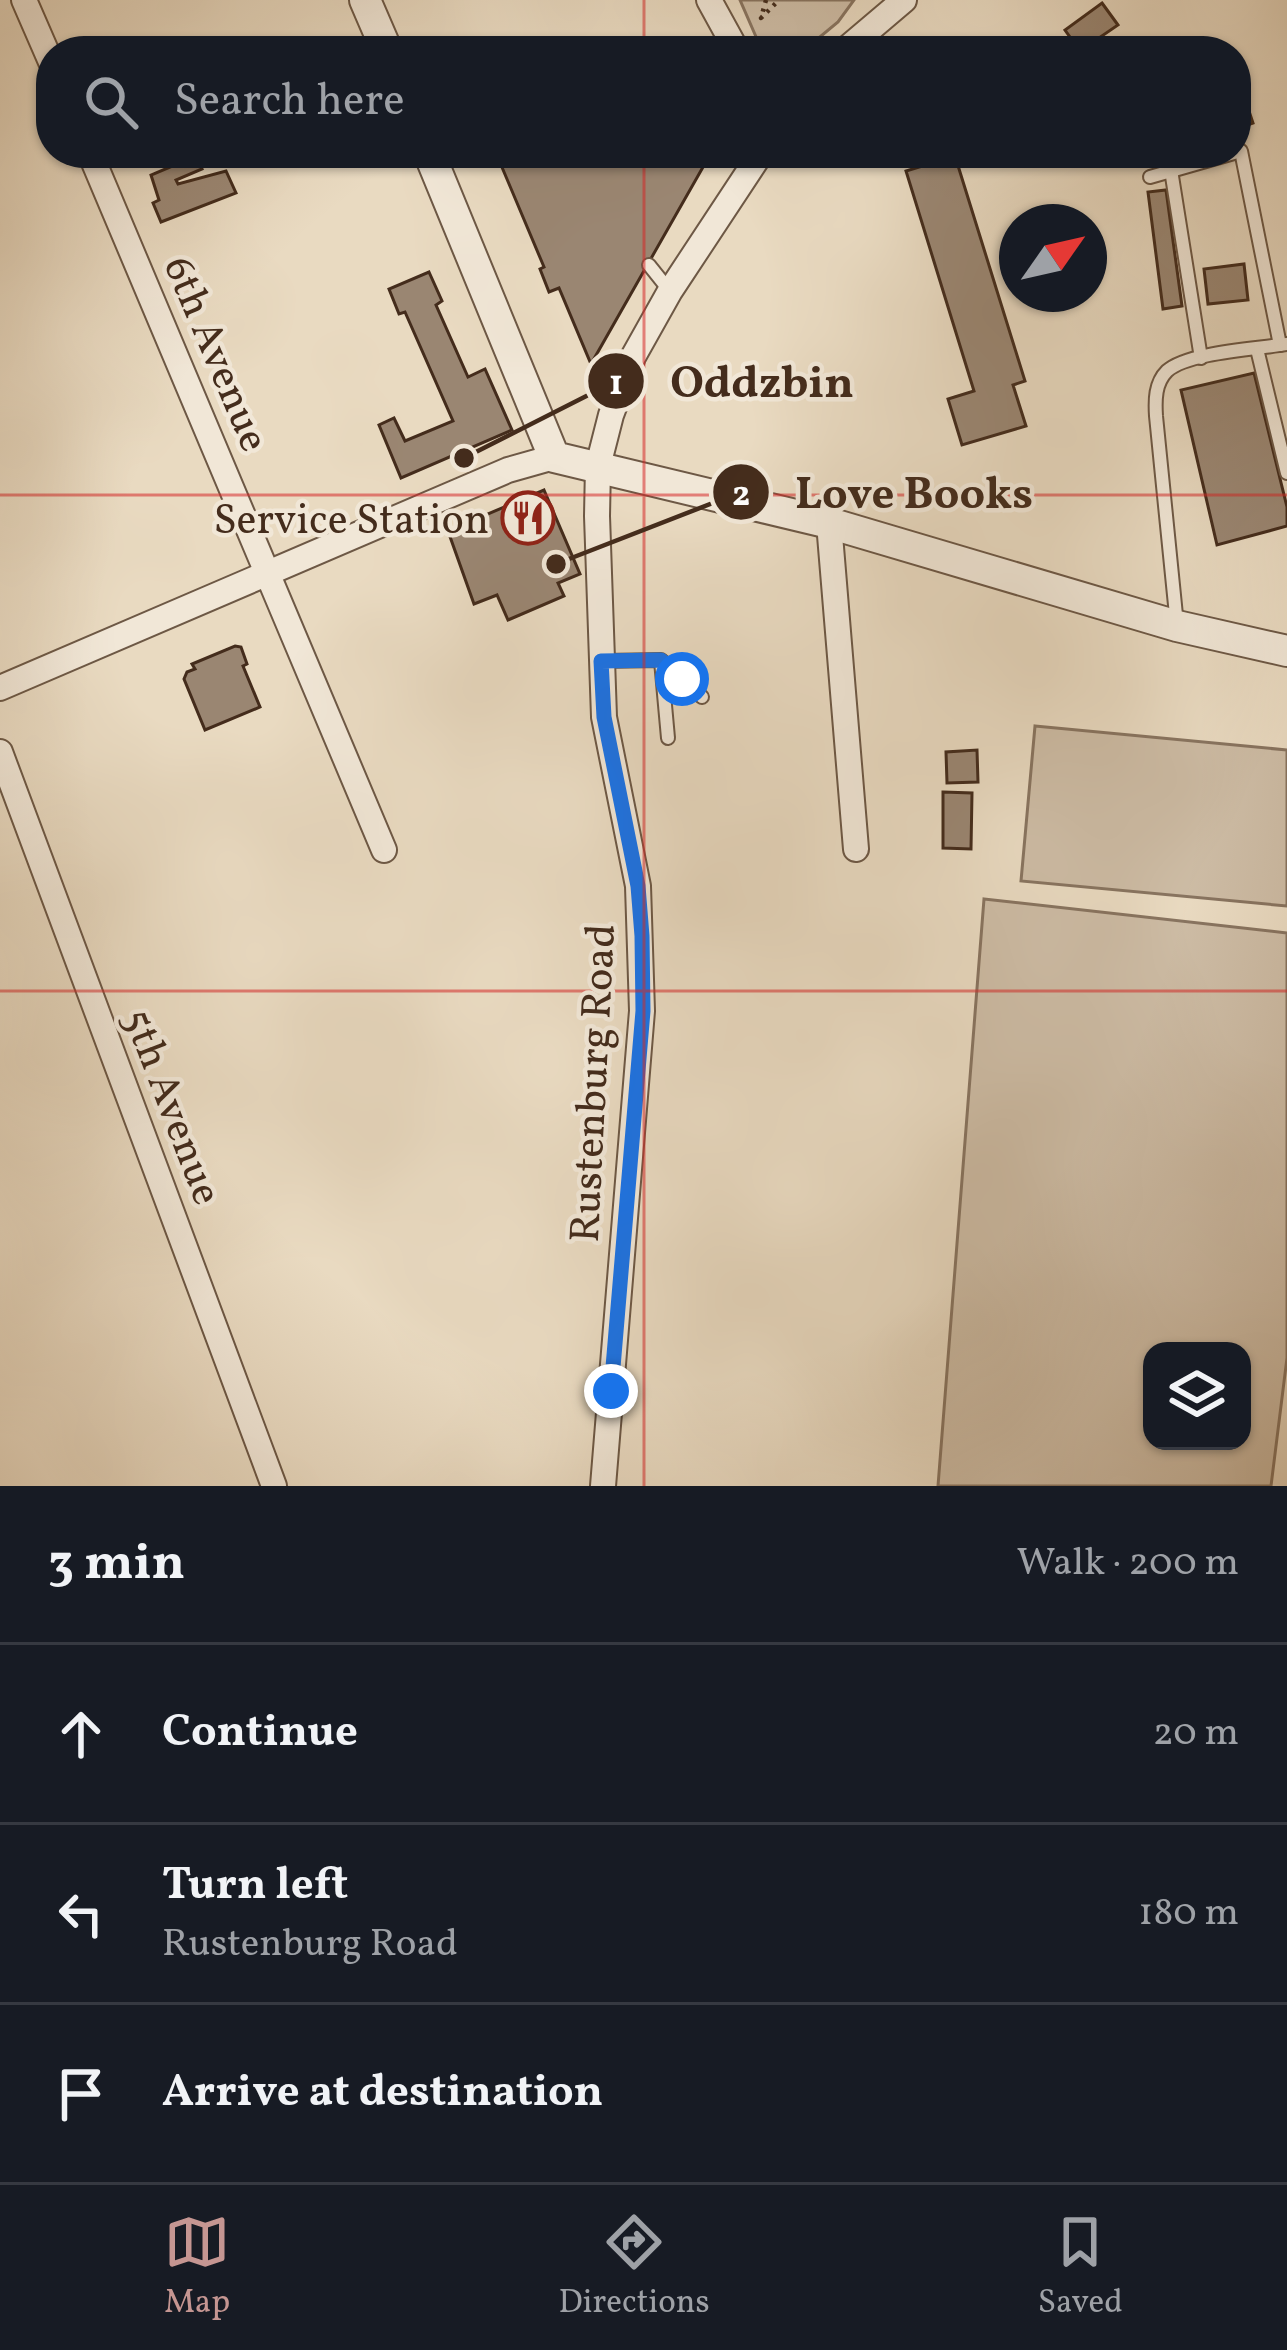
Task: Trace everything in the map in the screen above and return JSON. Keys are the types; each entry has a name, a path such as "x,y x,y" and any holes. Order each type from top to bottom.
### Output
{"street":[{"path":"25,0 40,36"},
{"path":"365,0 381,36"},
{"path":"862,36 904,0"},
{"path":"711,2 729,36"},
{"name":"6th Avenue","path":"96,168 384,850"},
{"path":"435,168 554,458"},
{"name":"Rustenburg Road","path":"603,1486 643,1011 638,886 604,717 598,466 633,357 750,168"},
{"path":"0,688 508,470 554,458 829,523 1177,626 1287,651"},
{"path":"829,523 856,849"},
{"name":"5th Avenue","path":"0,752 274,1486"}],"lane":[{"path":"1251,148 1258,146"},
{"path":"1150,177 1179,168"},
{"path":"1177,626 1155,400 1159,382 1169,369 1201,358 1283,345 1241,168"},
{"path":"1172,170 1201,358"},
{"path":"649,265 670,291"},
{"path":"1257,349 1287,473"},
{"path":"601,661 661,660 702,697"},
{"path":"661,660 668,738"}],"path":[{"path":"766,0 761,18 779,0"}],"shaded area":[{"path":"740,0 854,0 821,36 756,36"},
{"path":"1035,726 1287,750 1287,906 1021,881"},
{"path":"984,899 1287,933 1287,1358 1271,1486 938,1486"}],"building":[{"path":"1102,3 1118,25 1102,36 1069,36 1065,30"},
{"path":"168,168 202,168 176,180 178,184 226,171 236,193 161,222 153,203 159,200 151,175"},
{"path":"502,168 702,168 591,364 559,288 549,292 540,269 544,267"},
{"path":"916,168 959,168 999,297 999,312 1004,312 1025,381 1013,385 1026,426 962,445 948,399 974,391 906,171"},
{"path":"1166,190 1182,306 1163,309 1148,192"},
{"path":"1244,264 1248,300 1208,304 1204,269"},
{"path":"429,272 442,301 436,305 468,377 485,369 512,430 401,478 379,425 394,418 405,441 453,421 405,312 399,314 389,289"},
{"path":"1254,373 1287,507 1287,526 1217,545 1181,390"},
{"path":"544,490 580,574 558,583 564,596 508,620 497,595 474,604 448,531"},
{"path":"241,647 247,664 243,666 260,707 205,730 184,679 195,669 192,664"},
{"path":"977,750 978,782 947,783 946,752"},
{"path":"943,792 972,793 971,849 943,848"}],"place":[{"name":"Oddzbin","path":"464,458"},
{"name":"Service Station","path":"528,518"},
{"name":"Love Books","path":"556,564"}],"route":[{"path":"611,1391 643,1011 642,936 638,886 604,717 601,661 661,660 682,679"}]}
